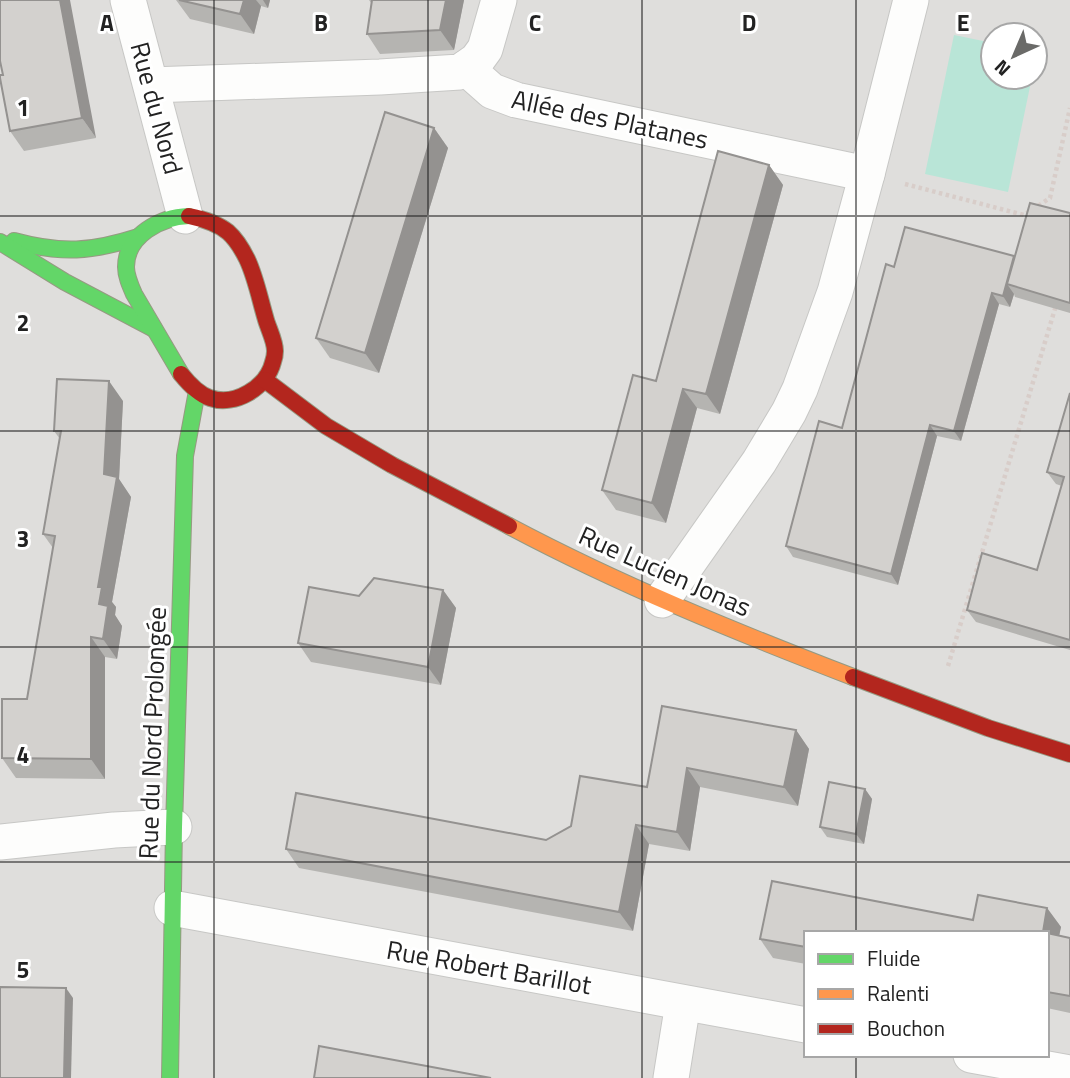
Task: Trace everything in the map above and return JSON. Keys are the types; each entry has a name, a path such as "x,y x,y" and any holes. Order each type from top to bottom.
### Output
{"street":[{"name":"Rue du Nord","path":"128,0 185,216"},
{"path":"151,85 460,72 477,60 485,49 499,0"},
{"path":"662,600 747,480 789,412 809,364 835,292 911,0"},
{"name":"Allée des Platanes","path":"467,68 492,91 516,100 867,174"},
{"path":"185,216 205,218 219,225 230,233 246,256 275,349 272,370 265,380 246,394 228,400 208,397 188,384 154,329 126,275 127,254 138,237 161,221 185,216"},
{"path":"0,237 44,250 62,251 96,249 138,237"},
{"path":"0,242 65,282 154,329"},
{"name":"Rue Lucien Jonas","path":"265,380 326,426 364,450 482,513 662,600 936,708 1070,754"},
{"name":"Rue du Nord Prolongée","path":"170,1078 185,456 197,391"},
{"path":"0,842 114,830 174,827"},
{"name":"Rue Robert Barillot","path":"172,908 804,1025"},
{"path":"671,1078 683,1003"},
{"path":"982,1057 1070,1073"}],"path":[{"path":"867,174 1024,215 1050,198 1070,108"},
{"path":"936,708 1059,292"}],"shaded area":[{"path":"0,0 1070,0 1070,1078 0,1078"}],"green space":[{"path":"954,35 979,40 979,91 1029,91 1008,192 925,174"}],"building":[{"path":"0,0 60,0 82,118 10,131 0,78 0,75 3,75 0,61"},
{"path":"179,0 244,0 240,14"},
{"path":"372,0 446,0 440,30 367,34"},
{"path":"385,112 434,128 365,353 316,338"},
{"path":"718,151 769,165 706,394 683,389 652,503 602,490 633,375 656,381"},
{"path":"1030,203 1070,213 1070,303 1007,284"},
{"path":"905,227 1014,256 1003,296 992,293 954,431 930,425 891,574 786,546 819,421 842,428 886,264 894,267"},
{"path":"57,379 109,381 104,474 117,477 98,587 102,587 99,604 108,606 103,639 91,637 91,759 2,758 2,699 27,699 55,536 43,534 61,431 54,431"},
{"path":"1070,393 1070,640 967,610 982,553 1037,570 1064,477 1047,472"},
{"path":"374,578 443,590 428,667 298,643 309,587 359,596"},
{"path":"662,706 796,730 784,787 687,768 677,832 636,825 619,912 286,849 296,793 546,840 571,826 580,776 647,787"},
{"path":"829,782 865,789 856,834 820,827"},
{"path":"772,881 973,920 978,895 1047,908 1043,931 804,931 804,947 760,939"},
{"path":"1049,933 1070,938 1070,996 1049,992"},
{"path":"0,987 66,988 64,1078 0,1078"},
{"path":"319,1046 491,1078 314,1078"}],"traffic: fast":[{"path":"181,374 134,294 126,267 132,246 147,230 167,220 189,216"},
{"path":"14,241 47,248 76,249 106,246 138,237"},
{"path":"0,242 65,282 154,329"},
{"path":"170,1078 185,456 197,391"}],"traffic: slow":[{"path":"509,526 679,607 853,677"}],"traffic: jam":[{"path":"181,374 206,396 230,400 257,387 270,371 275,352 253,274 241,248 224,229 189,216"},
{"path":"265,380 326,426 392,465 509,526"},
{"path":"853,677 988,728 1070,754"}]}
